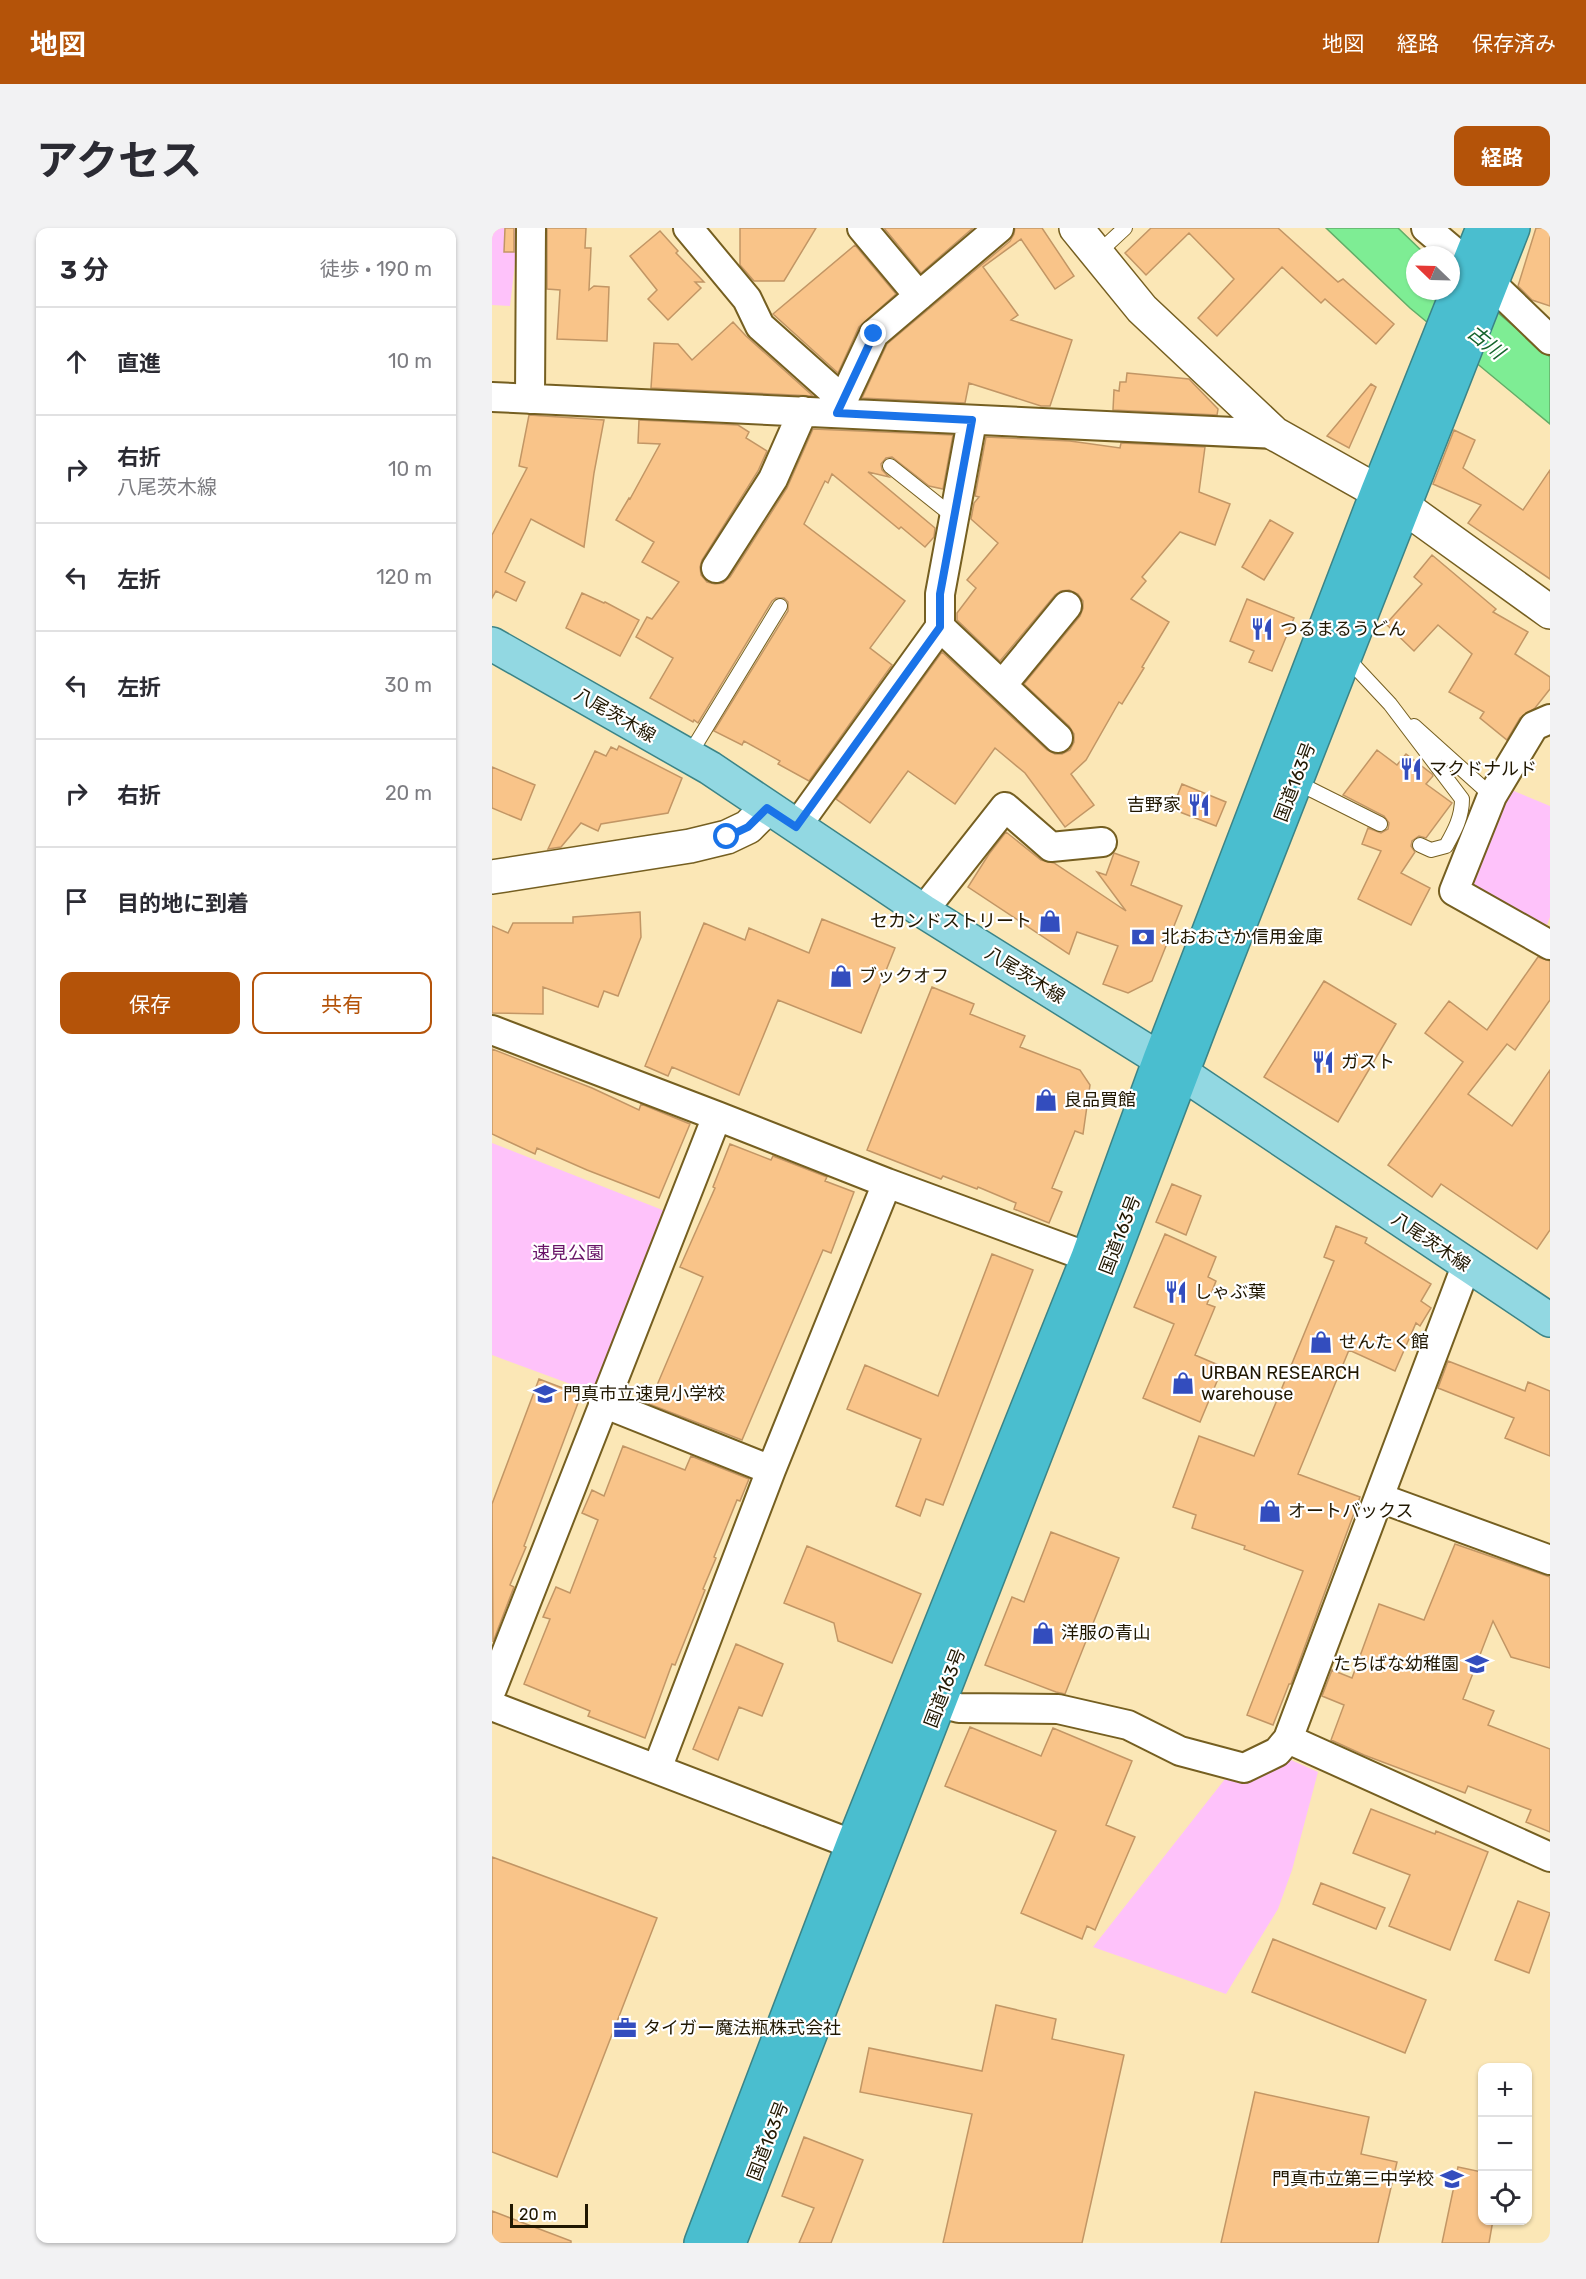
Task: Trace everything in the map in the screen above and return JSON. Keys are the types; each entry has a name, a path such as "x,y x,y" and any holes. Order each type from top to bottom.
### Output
{"highway":[{"name":"国道163号","path":"1477,281 1483,228"},
{"name":"国道163号","path":"729,2243 866,1849 939,1703 1171,1066 1390,499 1477,281 1513,228"},
{"name":"国道163号","path":"1171,1066 1296,782 1345,656 1390,499"},
{"name":"国道163号","path":"701,2243 866,1849 1099,1261"}],"main road":[{"name":"八尾茨木線","path":"492,644 710,768 923,911 1171,1066 1466,1266 1550,1320"}],"street":[{"path":"530,399 531,228"},
{"path":"688,228 747,299 760,326 840,406"},
{"path":"862,228 919,296"},
{"path":"1076,228 1142,309 1275,435 1390,499 1550,612"},
{"path":"1426,228 1477,281 1549,338"},
{"path":"840,406 874,334 919,296 983,233"},
{"path":"492,397 803,411 840,406 972,420 1275,435"},
{"path":"716,568 773,479 803,411"},
{"path":"796,827 940,627 940,594 972,420"},
{"path":"1003,684 1067,606"},
{"path":"940,627 1058,738"},
{"path":"1550,719 1534,726 1492,796 1454,891 1550,945"},
{"path":"923,911 1005,807 1051,847 1102,842"},
{"path":"492,877 690,846 727,837 748,827 767,808"},
{"path":"492,1030 887,1183 1099,1261"},
{"path":"492,1689 717,1116"},
{"path":"657,1769 771,1470 887,1183"},
{"path":"939,1703 959,1708 1058,1709 1128,1725 1180,1750 1244,1768 1277,1752 1288,1739 1466,1266"},
{"path":"603,1402 771,1470"},
{"path":"1380,1498 1550,1560"},
{"path":"492,1706 866,1849"},
{"path":"1288,1739 1550,1857"}],"lane":[{"path":"1097,254 1125,228"},
{"path":"891,466 955,518"},
{"path":"688,757 780,606"},
{"path":"1345,656 1390,704 1492,796"},
{"path":"1390,704 1462,799 1462,813 1446,846 1431,850 1420,845"},
{"path":"1296,782 1380,824"}],"green space":[{"path":"492,228 519,228 510,306 492,305"},
{"path":"1509,789 1550,806 1550,917 1547,925 1467,883"},
{"name":"速見公園","path":"492,1143 665,1211 592,1392 492,1355"},
{"path":"1291,1760 1318,1772 1292,1870 1278,1909 1226,1994 1093,1947 1225,1779 1237,1780"}],"water":[{"name":"古川","path":"1326,228 1398,228 1417,246 1406,246 1406,300 1460,300 1460,295 1497,312 1550,357 1550,424 1410,308"}],"building":[{"path":"505,228 514,228 514,252 504,252"},
{"path":"547,228 586,228 585,248 591,248 589,290 594,286 609,287 607,341 557,339 560,290 547,289"},
{"path":"740,228 816,228 784,281 754,281 740,265"},
{"path":"884,228 973,228 921,273"},
{"path":"1015,228 1042,228 1074,276 1055,289 1021,239 983,267 1018,315 1011,320 1072,340 1050,406 1041,406 969,383 965,403 862,398 887,344 1010,241"},
{"path":"1151,228 1278,228 1338,282 1343,279 1394,324 1376,344 1325,299 1321,303 1282,267 1217,336 1198,318 1234,279 1189,233 1146,275 1125,253"},
{"path":"1536,228 1550,228 1550,306 1532,300 1518,286"},
{"path":"660,231 678,251 676,253 704,282 695,282 701,288 668,320 648,299 657,290 630,256"},
{"path":"855,245 896,294 859,327 838,373 773,314"},
{"path":"733,322 813,396 651,388 654,343 678,344 692,360"},
{"path":"1127,373 1189,379 1218,409 1217,415 1113,410 1114,390 1119,391 1120,382 1126,382"},
{"path":"1371,384 1376,387 1349,448 1327,436"},
{"path":"529,415 604,420 584,547 531,519 505,572 525,582 516,601 496,591 492,598 492,535 527,468 519,466"},
{"path":"639,420 738,425 749,432 746,438 767,451 758,471 702,560 701,575 707,582 715,584 723,583 730,577 787,488 813,429 953,435 943,489 929,486 892,457 886,458 881,464 882,470 889,477 868,472 935,528 934,537 925,547 901,527 899,529 832,474 828,483 825,481 804,524 905,601 870,648 892,665 809,781 778,764 780,761 744,741 742,745 714,731 788,611 788,602 784,598 776,598 772,601 698,723 650,698 673,658 636,637 647,617 652,619 679,582 642,562 654,542 616,520 660,444 638,443"},
{"path":"1454,430 1475,440 1463,468 1523,510 1550,470 1550,579 1468,523 1481,505 1433,484"},
{"path":"986,437 1070,441 1120,448 1121,443 1205,447 1199,492 1230,504 1215,545 1180,532 1142,577 1146,581 1131,599 1169,622 1142,667 1144,668 1122,704 1119,702 1086,760 1071,774 1094,805 1065,827 1025,773 995,748 955,804 908,771 870,823 836,799 942,652 1047,750 1055,754 1062,754 1070,750 1074,742 1074,734 1069,726 1024,684 1080,616 1083,601 1078,594 1069,590 1055,595 1000,661 957,620 957,613 976,588 967,580 998,543 971,519 974,503 979,497 975,496"},
{"path":"1270,520 1293,533 1264,580 1242,567"},
{"path":"1432,555 1496,609 1493,612 1528,632 1515,654 1550,677 1550,689 1535,708 1520,718 1507,740 1480,718 1484,712 1449,692 1472,654 1438,625 1414,651 1386,624 1422,584 1414,577"},
{"path":"582,593 639,620 620,656 566,628"},
{"name":"つるまるうどん","path":"1247,599 1294,618 1272,671 1249,662 1254,651 1230,641"},
{"path":"619,746 682,778 668,813 601,824 598,831 581,823 561,847 548,849 595,751 606,756 611,747 617,750"},
{"path":"1377,750 1397,765 1406,754 1432,774 1433,776 1426,784 1452,803 1426,838 1419,836 1412,841 1411,846 1415,852 1401,873 1430,888 1411,925 1358,899 1381,851 1362,844 1368,828 1381,833 1388,829 1389,823 1384,816 1343,795"},
{"path":"492,767 535,785 521,820 492,808"},
{"name":"吉野家","path":"1182,784 1226,802 1216,826 1172,809"},
{"path":"1006,832 1041,860 1054,863 1126,911 1097,872 1106,875 1114,853 1139,862 1131,885 1182,906 1152,981 1128,993 1103,984 1118,946 1077,932 1069,954 968,887"},
{"path":"640,912 641,937 618,996 604,991 598,1007 543,987 543,1014 492,1013 492,926 508,933 513,923 573,923 573,917"},
{"path":"822,919 895,948 861,1033 778,1000 739,1095 672,1067 668,1076 645,1066 704,923 745,940 749,928 809,953"},
{"path":"1538,957 1550,961 1550,1000 1515,1050 1507,1044 1468,1094 1512,1126 1550,1070 1550,1230 1537,1249 1441,1184 1432,1197 1388,1165 1463,1062 1425,1033 1449,1001 1487,1030"},
{"name":"ガスト","path":"1324,981 1396,1024 1338,1122 1264,1077"},
{"path":"932,987 974,1004 970,1014 1025,1036 1020,1047 1080,1070 1090,1085 1083,1134 1075,1131 1052,1188 1062,1192 1049,1223 1014,1209 1016,1203 978,1187 977,1189 943,1176 941,1179 867,1150"},
{"path":"492,1049 592,1088 639,1110 641,1104 690,1124 659,1198 537,1148 535,1154 492,1134"},
{"path":"730,1144 771,1160 773,1156 827,1177 825,1181 854,1192 831,1253 823,1250 742,1440 649,1404 703,1277 680,1267 715,1188 713,1187"},
{"path":"1172,1184 1201,1196 1186,1235 1156,1222"},
{"path":"1336,1226 1367,1238 1365,1243 1431,1284 1421,1301 1431,1308 1420,1326 1416,1323 1395,1371 1349,1350 1298,1474 1360,1497 1291,1684 1289,1684 1273,1725 1247,1715 1303,1571 1244,1549 1245,1546 1192,1528 1196,1515 1173,1507 1199,1436 1254,1456 1334,1261 1324,1257"},
{"path":"1165,1234 1216,1257 1208,1277 1216,1281 1207,1304 1215,1307 1195,1355 1223,1367 1200,1422 1143,1398 1174,1324 1134,1307"},
{"path":"992,1254 1033,1270 943,1505 926,1499 920,1516 896,1506 921,1439 847,1409 865,1365 938,1396"},
{"path":"1448,1361 1525,1391 1528,1382 1550,1391 1550,1456 1505,1438 1514,1418 1438,1388"},
{"path":"539,1379 581,1395 510,1585 514,1587 493,1642 492,1504"},
{"path":"623,1446 685,1470 691,1456 749,1479 740,1501 737,1500 714,1557 716,1558 703,1589 705,1590 675,1665 672,1664 645,1738 588,1716 590,1711 524,1684 550,1619 543,1617 556,1587 570,1593 598,1520 582,1513 592,1490 604,1496"},
{"name":"洋服の青山","path":"1051,1532 1119,1558 1065,1694 985,1665 1012,1597 1024,1602"},
{"name":"たちばな幼稚園","path":"1455,1544 1550,1577 1550,1668 1511,1657 1493,1621 1463,1699 1494,1711 1488,1725 1550,1749 1550,1832 1526,1822 1531,1810 1468,1786 1465,1793 1364,1755 1331,1740 1344,1705 1322,1696 1332,1670 1352,1678 1379,1604 1424,1620"},
{"path":"807,1546 921,1594 892,1663 838,1641 834,1623 784,1603"},
{"path":"736,1644 783,1664 762,1716 739,1707 718,1760 693,1749"},
{"path":"970,1727 1041,1756 1053,1728 1132,1761 1106,1825 1135,1837 1095,1930 1087,1926 1082,1939 1021,1913 1056,1831 945,1786"},
{"path":"1371,1809 1488,1852 1450,1950 1389,1926 1410,1875 1353,1853"},
{"path":"492,1857 657,1918 557,2177 492,2152"},
{"path":"1321,1883 1385,1908 1376,1929 1313,1904"},
{"path":"1518,1901 1550,1913 1529,1973 1495,1960"},
{"path":"1273,1939 1426,2000 1405,2053 1252,1992"},
{"path":"996,2005 1056,2019 1052,2039 1124,2055 1082,2243 943,2243 972,2114 860,2092 869,2048 982,2071"},
{"path":"1255,2092 1369,2117 1361,2154 1397,2162 1378,2243 1221,2243"},
{"path":"804,2137 863,2160 831,2243 799,2243 814,2208 782,2196"},
{"path":"1458,2167 1478,2171 1478,2225 1492,2225 1489,2243 1442,2243"},
{"path":"492,2211 571,2241 571,2243 492,2243"}],"place":[{"name":"つるまるうどん","path":"1262,629"},
{"name":"マクドナルド","path":"1411,769"},
{"name":"吉野家","path":"1199,805"},
{"name":"セカンドストリート","path":"1050,921"},
{"name":"北おおさか信用金庫","path":"1143,937"},
{"name":"ブックオフ","path":"841,976"},
{"name":"ガスト","path":"1323,1062"},
{"name":"良品買館","path":"1046,1100"},
{"name":"しゃぶ葉","path":"1176,1292"},
{"name":"せんたく館","path":"1321,1342"},
{"name":"URBAN RESEARCH warehouse","path":"1183,1383"},
{"name":"門真市立速見小学校","path":"545,1394"},
{"name":"オートバックス","path":"1270,1511"},
{"name":"洋服の青山","path":"1043,1633"},
{"name":"たちばな幼稚園","path":"1477,1664"},
{"name":"タイガー魔法瓶株式会社","path":"625,2028"},
{"name":"門真市立第三中学校","path":"1452,2179"}],"route":[{"path":"727,837 748,827 767,808 796,827 940,627 940,594 972,420 837,413 874,334"}]}
